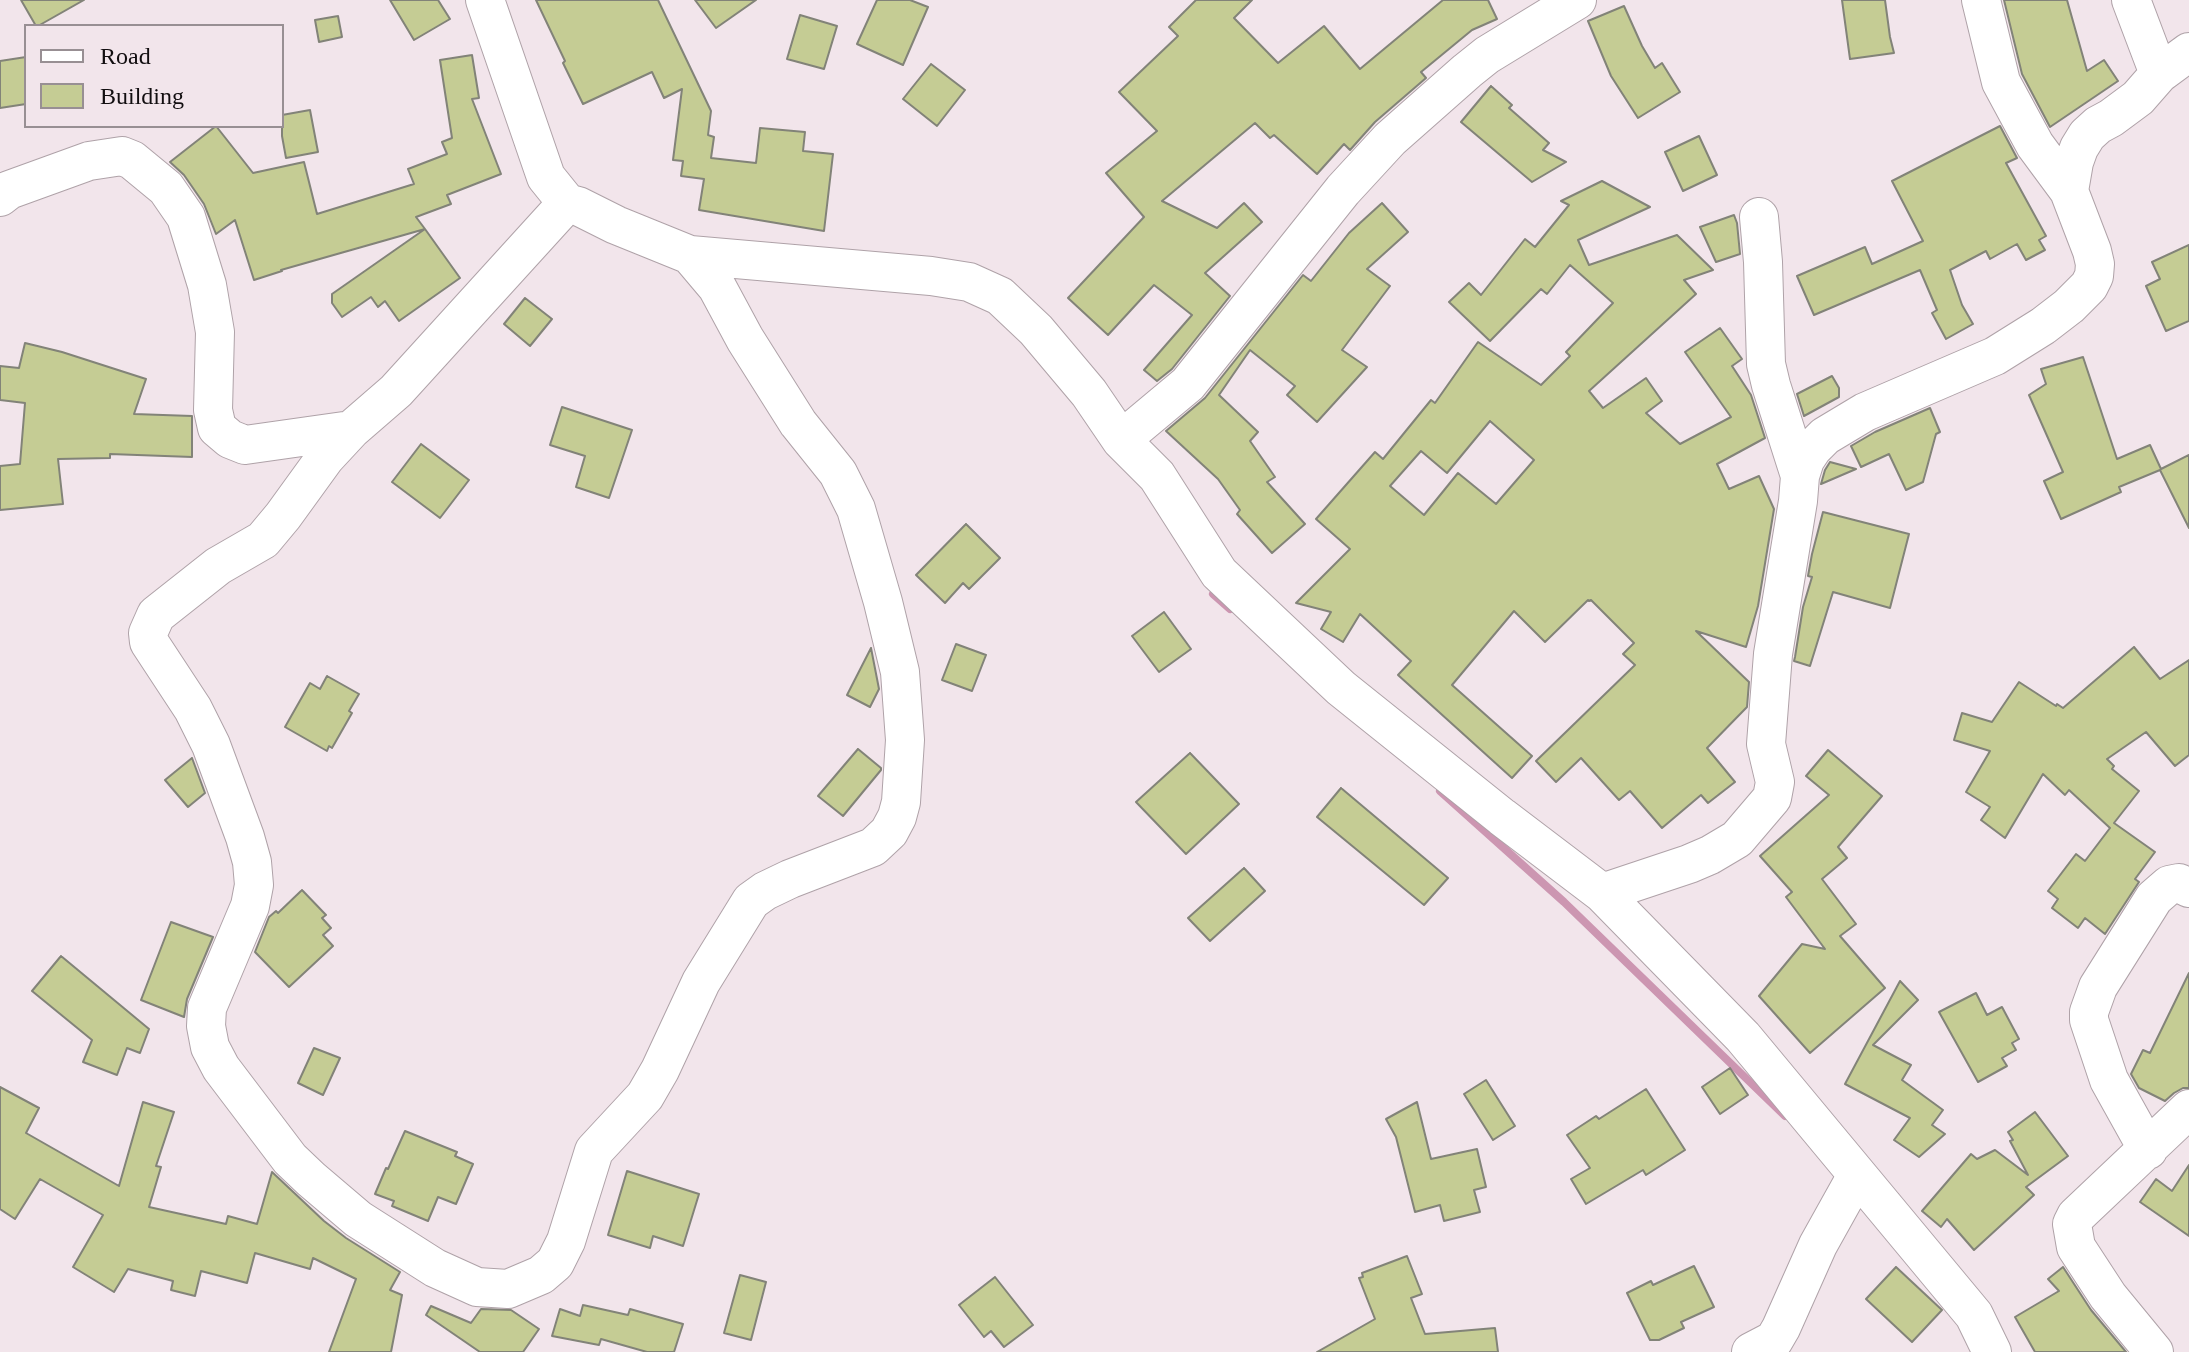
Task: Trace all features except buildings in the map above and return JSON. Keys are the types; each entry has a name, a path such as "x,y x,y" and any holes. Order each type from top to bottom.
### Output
{"street":[{"path":"485,0 546,177 567,203 690,255 931,276 969,282 1000,296 1036,330 1089,393 1121,440 1157,476 1219,573 1341,688 1602,893 1743,1037 1974,1315 1992,1352"},
{"path":"1121,440 1188,384 1343,190 1390,139 1487,55 1577,0"},
{"path":"1602,893 1710,855 1737,839 1772,798 1775,782 1767,754 1767,720 1773,654 1800,476 1813,448 1825,436 1865,412 1995,356 2069,306 2089,286 2094,276 2092,251 2069,191 2035,145 2001,82 1981,0"},
{"path":"2069,191 2074,162 2087,135 2138,98 2174,63 2131,0"},
{"path":"0,197 9,190 89,161 122,156 132,160 166,188 186,217 207,285 215,332 213,410 217,428 230,439 245,445 351,430"},
{"path":"567,203 396,391 351,430 325,458 263,540 218,566 156,615 148,633 149,642 193,709 211,745 252,862 254,885 250,906 207,1008 210,1047 221,1068 290,1159 311,1179 358,1219 435,1268 477,1287 508,1289 541,1275 555,1263 566,1241 594,1151 645,1096 701,982 751,901 790,879 873,847 889,832 901,802 905,740 900,672 856,509 838,473 798,423 745,339 717,287 690,255"},
{"path":"1759,217 1766,364 1800,476"},
{"path":"2148,1150 2109,1080 2089,1012 2098,987 2154,898 2169,885 2179,883 2189,888"},
{"path":"2154,1352 2108,1296 2076,1247 2072,1224 2076,1216 2189,1109"},
{"path":"1751,1352 1774,1340 1818,1245 1857,1175"}],"waterway":[{"path":"1213,594 1230,609"},
{"path":"1440,791 1564,902 1785,1116"}]}
